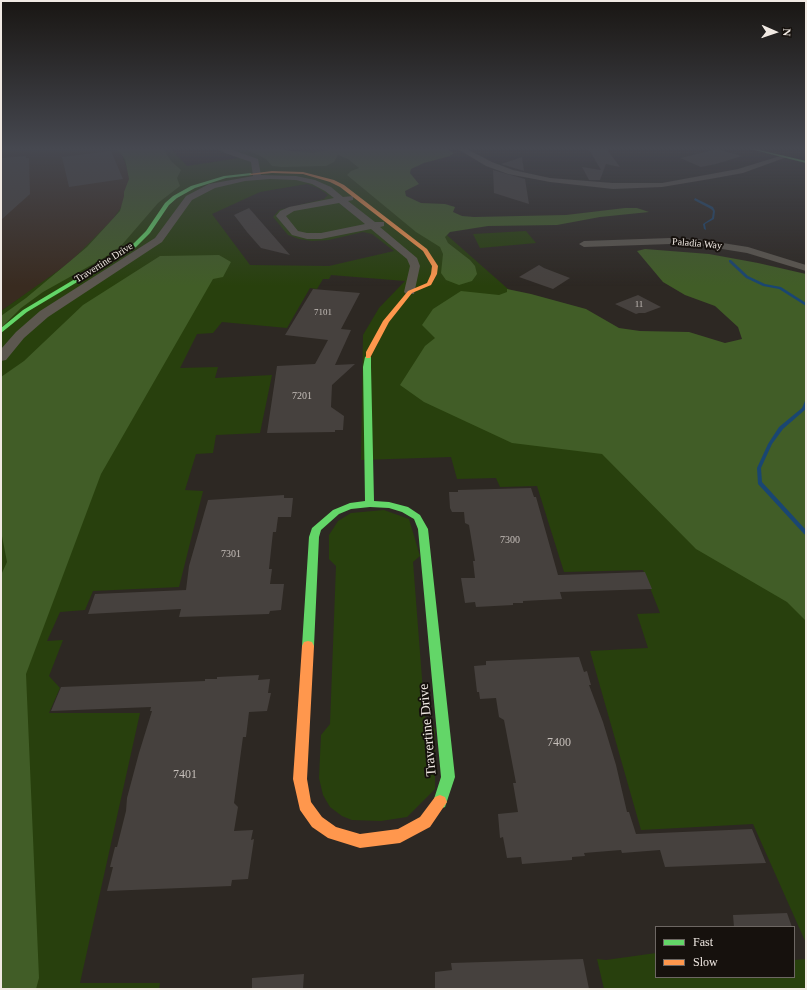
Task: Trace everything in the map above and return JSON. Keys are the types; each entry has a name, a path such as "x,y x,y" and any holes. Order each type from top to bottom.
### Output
{"street":[{"name":"Travertine Drive","path":"1,331 25,311 134,246 148,232 167,204 179,194"},
{"name":"Travertine Drive","path":"1,357 20,335 44,314 159,240 166,232 183,204 189,198 196,194"},
{"name":"Travertine Drive","path":"335,194 374,225 412,258 415,266 410,281 410,292"},
{"name":"Travertine Drive","path":"352,194 425,250 435,266 434,274 429,284 410,292 386,321 369,352 367,367 370,504"},
{"path":"356,197 292,209 283,213 281,216 296,233 307,236 321,236 389,222"},
{"name":"Paladia Way","path":"584,244 670,241 697,242 748,250 806,268"},
{"name":"Travertine Drive","path":"370,504 389,505 405,509 417,517 423,529 448,777 441,801 425,822 400,836 360,841 333,833 317,822 305,805 300,779 314,537 317,528 336,512 350,506 370,504"}],"shaded area":[{"path":"1,194 128,194 125,202 113,219 85,249 56,273 1,311"}],"green space":[{"path":"124,194 169,194 158,203 120,247 102,259 43,292 21,308 1,328 1,316 26,298 87,247 120,211"},
{"path":"128,194 255,194 212,214 250,265 329,266 394,251 372,234 363,232 329,240 312,241 299,239 288,235 273,217 279,210 324,199 328,195 327,194 400,194 516,296 806,512 806,943 753,824 641,830 590,651 648,648 637,614 660,613 643,570 564,572 537,486 500,487 496,478 457,479 451,457 361,460 363,335 379,308 405,281 331,275 329,279 323,279 317,289 310,288 287,328 222,322 213,333 197,334 180,368 218,367 215,378 272,375 260,433 216,435 213,453 196,454 185,490 203,491 179,587 93,591 85,610 60,612 47,641 63,640 49,676 60,688 49,713 140,713 80,983 160,983 159,989 1,989 1,311 69,263 113,219 125,202"},
{"path":"370,194 406,194 406,196 421,203 445,204 455,207 453,212 462,216 474,217 566,215 625,208 637,208 649,212 600,217 557,225 488,226 450,232 445,237 448,243 470,260 475,266 477,274 472,281 459,285 446,280 441,273 443,254 440,247 416,232"},
{"path":"526,231 536,243 480,248 473,234"},
{"path":"645,249 709,254 806,274 806,621 787,602 696,549 602,454 512,443 424,402 400,385 425,346 435,338 422,325 433,309 461,291 499,295 507,292 507,289 531,294 586,309 619,328 640,331 689,332 725,343 742,339 738,327 715,306 685,295 663,282 637,251"},
{"path":"219,255 231,262 223,277 213,279 101,474 26,674 39,978 36,989 1,989 1,575 7,562 1,531 1,377 24,361 83,305 160,256"},
{"path":"384,510 409,519 420,556 413,562 425,717 435,729 435,789 407,817 381,821 352,820 342,816 330,807 323,795 319,778 321,735 330,724 336,566 329,559 329,535 338,521 351,513"},
{"path":"655,953 655,978 795,978 795,960 806,959 806,989 604,989 597,959 606,960"}],"building":[{"path":"1,194 30,194 1,220"},
{"path":"498,194 527,194 529,204"},
{"path":"249,208 290,255 261,248 247,232 234,215"},
{"path":"539,265 570,278 553,289 519,277"},
{"path":"313,289 360,293 341,329 351,330 335,365 355,364 332,385 331,407 344,416 343,430 335,430 335,432 267,433 277,366 315,364 328,340 285,335"},
{"path":"638,295 661,307 645,313 636,314 615,304"},
{"path":"531,488 534,497 536,497 558,575 645,572 652,589 560,592 562,599 523,601 523,603 513,603 513,605 476,607 475,602 465,603 461,578 475,578 473,561 475,561 469,525 465,523 464,512 452,512 450,508 449,492 458,492 458,490"},
{"path":"284,495 284,498 293,498 291,517 278,517 276,532 273,532 269,569 272,569 270,584 284,584 281,610 270,611 269,614 179,617 181,609 88,614 95,594 186,590 189,566 208,500"},
{"path":"579,657 584,672 587,671 591,685 589,685 603,722 616,765 627,812 629,812 636,834 752,829 766,863 665,867 660,850 622,853 621,850 584,853 585,856 572,857 572,860 522,864 521,857 507,858 503,837 500,838 498,814 518,812 513,783 516,783 504,720 499,717 496,698 480,699 479,692 477,692 474,666 486,665 486,661"},
{"path":"259,675 258,680 270,679 268,693 271,693 267,711 249,712 246,737 243,737 234,803 238,807 234,831 253,830 251,840 254,839 248,879 232,880 231,886 107,891 113,867 110,867 115,847 117,847 126,811 127,798 152,711 150,711 151,707 51,711 61,687 205,681 205,679 217,679 217,677"},
{"path":"787,913 792,926 734,926 733,915"},
{"path":"583,959 589,989 435,989 435,972 452,970 451,963"},
{"path":"304,974 303,989 252,989 252,978"}],"waterway":[{"path":"695,199 712,208 714,211 713,218 704,224 705,229"},
{"path":"730,261 747,277 764,285 780,288 806,305"},
{"path":"806,402 804,409 781,428 770,444 759,468 760,483 806,533"}],"traffic: fast":[{"path":"1,331 25,311 134,246 148,232 167,204 180,194"},
{"path":"368,357 370,504"},
{"path":"370,504 389,505 405,509 417,517 423,529 448,777 440,802"},
{"path":"308,646 314,537 317,528 336,512 350,506 370,504"}],"traffic: slow":[{"path":"353,194 425,250 435,266 434,274 429,284 410,292 386,321 369,352 368,357"},
{"path":"308,646 300,779 305,805 317,822 333,833 360,841 400,836 425,822 440,802"}]}
